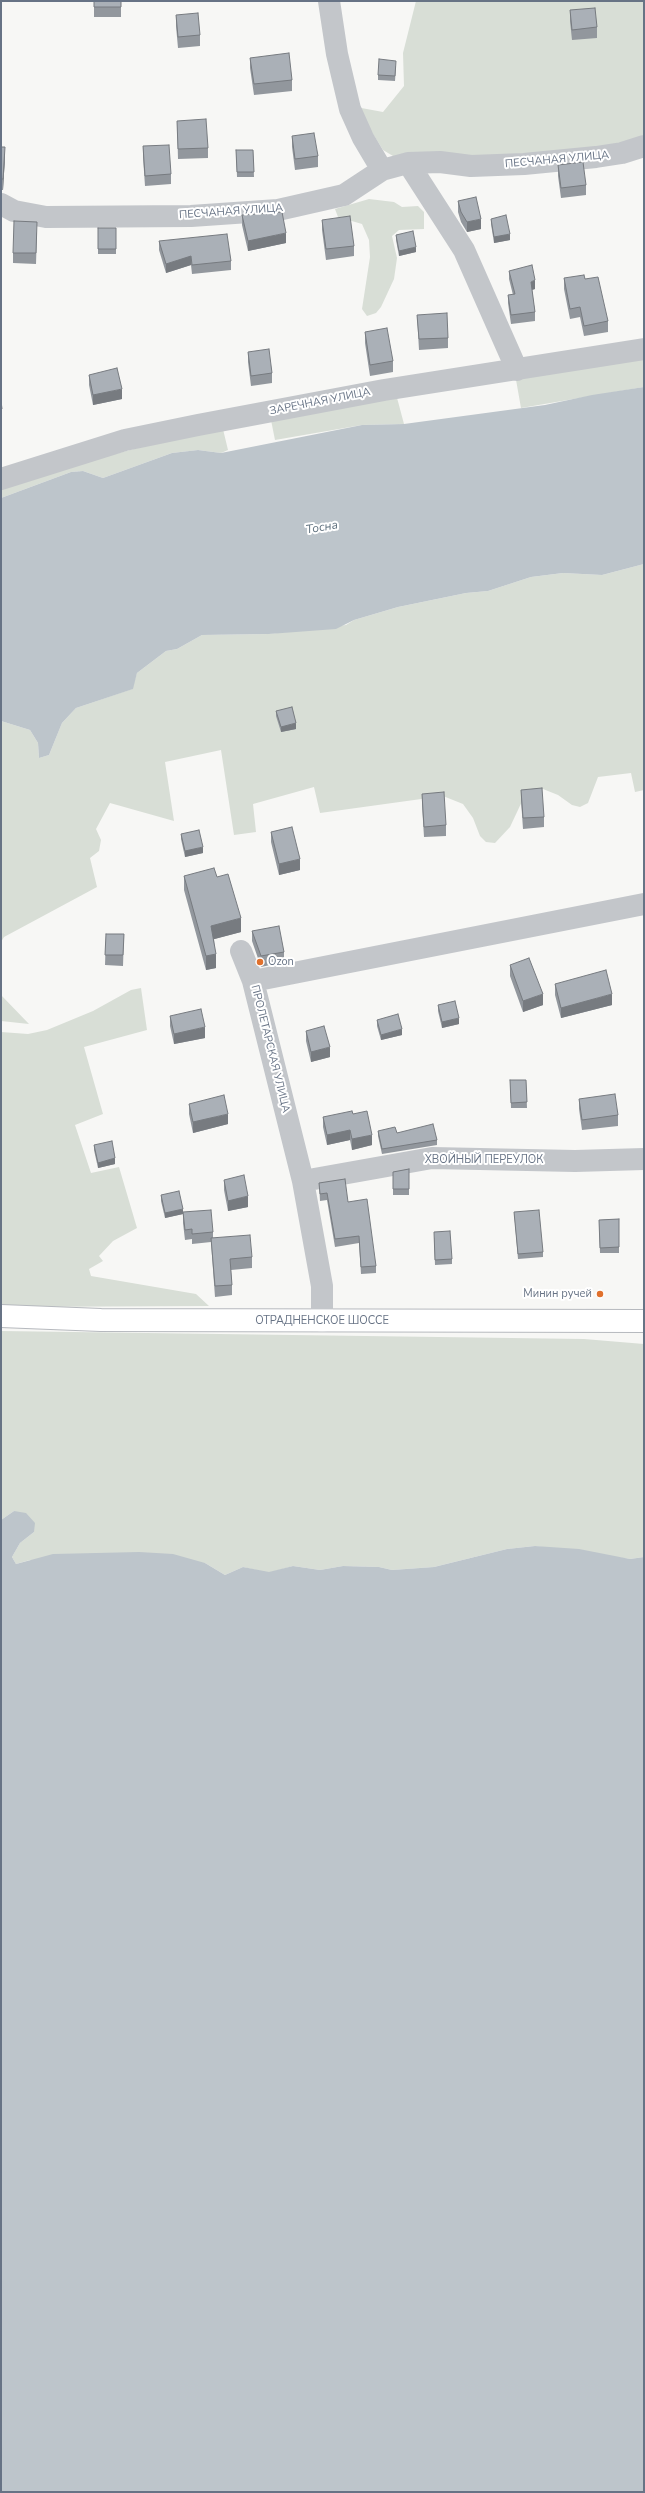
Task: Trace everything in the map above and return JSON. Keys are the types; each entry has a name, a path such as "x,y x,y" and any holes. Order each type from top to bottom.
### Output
{"main road":[{"name":"ОТРАДНЕНСКОЕ ШОССЕ","path":"1,1316 101,1320 644,1321"}],"street":[{"path":"329,1 337,54 350,108 362,138 382,170"},
{"name":"ПЕСЧАНАЯ УЛИЦА","path":"1,204 14,211 46,217 192,216 278,210 344,195 382,170 408,163 440,162 471,166 524,164 596,157 622,153 644,146"},
{"path":"408,163 464,250 517,370"},
{"name":"ЗАРЕЧНАЯ УЛИЦА","path":"1,479 125,440 198,425 384,390 644,349"},
{"name":"ПРОЛЕТАРСКАЯ УЛИЦА","path":"322,1320 322,1286 302,1181 254,980 644,904"},
{"path":"241,951 254,980"},
{"name":"ХВОЙНЫЙ ПЕРЕУЛОК","path":"302,1181 432,1158 575,1161 644,1159"}],"shaded area":[{"path":"416,1 644,1 644,137 617,145 521,159 393,156 383,150 356,107 383,112 404,86 403,53"},
{"path":"369,199 394,202 402,207 418,206 424,212 424,229 399,230 392,236 397,258 394,279 381,307 376,313 367,316 362,309 370,257 369,240 362,224 338,217 335,209"},
{"path":"644,354 644,387 521,408 515,374"},
{"path":"396,394 404,424 362,425 275,440 270,415"},
{"path":"222,425 228,450 221,453 198,450 172,453 103,478 83,471 71,472 1,498 1,485"},
{"path":"644,564 644,790 635,792 631,773 598,777 588,803 580,807 572,805 558,795 543,789 534,790 525,795 510,827 495,843 486,842 480,836 473,818 463,804 443,796 320,813 314,787 253,804 256,832 234,835 221,750 165,762 174,821 110,803 96,829 101,840 99,851 90,858 97,887 4,937 1,942 1,721 30,730 38,743 39,758 49,755 62,723 76,708 132,689 137,673 166,651 177,649 202,635 269,634 346,625 354,620 398,607 466,593 488,591 531,577 563,573 602,575"},
{"path":"141,988 147,1030 84,1047 103,1114 75,1125 91,1173 119,1167 137,1228 113,1241 99,1256 103,1261 89,1269 91,1276 196,1294 209,1306 1,1307 1,1032 28,1034 47,1030 93,1011 131,990"},
{"path":"1,995 29,1024 1,1021"},
{"path":"1,1331 584,1339 644,1344 644,1557 630,1559 535,1546 507,1549 434,1567 392,1570 379,1567 343,1566 320,1570 293,1566 269,1573 243,1567 225,1575 205,1563 30,1560 16,1564 12,1557 20,1543 34,1532 14,1511 1,1520"}],"water":[{"name":"Тосна","path":"644,387 644,564 602,575 563,573 531,577 488,591 466,593 398,607 354,620 336,629 269,634 202,635 177,649 166,651 137,673 133,689 76,708 62,723 49,755 39,758 38,743 30,730 1,721 1,498 71,472 83,471 103,478 172,453 198,450 221,453 362,425 404,424 545,405 592,395"},
{"path":"14,1511 26,1513 35,1523 34,1532 20,1543 12,1557 16,1564 53,1554 139,1552 173,1554 205,1563 225,1575 243,1567 269,1572 293,1566 320,1570 343,1566 379,1567 392,1570 434,1567 507,1549 535,1546 579,1549 630,1559 644,1557 644,2492 1,2492 1,1520"}],"building":[{"path":"94,1 121,1 121,7 94,7"},
{"path":"595,8 597,27 572,30 570,10"},
{"path":"198,13 200,35 178,37 176,15"},
{"path":"289,53 292,80 254,84 250,58"},
{"path":"379,59 396,61 395,76 378,75"},
{"path":"206,119 208,148 178,149 177,121"},
{"path":"314,133 318,156 295,159 292,136"},
{"path":"169,145 171,174 145,176 143,146"},
{"path":"1,147 5,147 3,179 1,179"},
{"path":"236,150 253,150 254,172 237,172"},
{"path":"583,162 586,185 561,188 558,165"},
{"path":"476,197 481,219 467,222 461,212 458,201"},
{"path":"282,212 286,233 248,241 242,215"},
{"path":"506,215 510,234 494,237 491,219"},
{"path":"350,216 354,246 326,249 322,220"},
{"path":"14,221 37,222 36,253 13,253"},
{"path":"98,228 116,228 116,249 98,249"},
{"path":"413,231 416,247 399,251 396,235"},
{"path":"227,234 231,261 192,265 191,256 166,264 159,241"},
{"path":"532,265 535,280 531,282 535,312 511,315 508,295 515,294 509,271"},
{"path":"584,275 585,279 598,277 608,321 584,326 580,307 570,309 564,278"},
{"path":"447,313 448,338 419,339 417,315"},
{"path":"387,328 393,361 370,365 365,332"},
{"path":"269,349 272,373 251,376 248,352"},
{"path":"117,368 122,389 93,395 89,375"},
{"path":"292,707 296,723 281,727 276,711"},
{"path":"542,788 544,817 523,818 521,790"},
{"path":"444,792 446,825 424,827 422,794"},
{"path":"292,827 300,859 279,864 271,832"},
{"path":"199,830 203,847 185,851 181,834"},
{"path":"214,868 217,877 228,874 241,918 211,926 216,954 206,956 184,876"},
{"path":"279,926 284,952 261,956 252,931"},
{"path":"106,934 124,934 123,955 105,955"},
{"path":"529,958 543,994 523,1001 510,965"},
{"path":"606,970 612,994 561,1008 555,984"},
{"path":"455,1001 459,1018 442,1022 438,1005"},
{"path":"201,1009 205,1027 174,1034 170,1016"},
{"path":"398,1014 402,1029 381,1035 377,1020"},
{"path":"324,1026 330,1047 311,1052 306,1031"},
{"path":"510,1080 526,1080 527,1102 511,1103"},
{"path":"615,1094 618,1115 582,1120 579,1099"},
{"path":"224,1095 228,1114 193,1122 189,1104"},
{"path":"352,1111 353,1114 367,1111 372,1135 352,1139 350,1130 327,1135 323,1117"},
{"path":"433,1124 437,1140 382,1149 378,1131 395,1127 397,1133"},
{"path":"112,1141 115,1158 98,1163 94,1145"},
{"path":"409,1169 409,1189 393,1189 393,1172"},
{"path":"244,1175 248,1196 228,1201 224,1180"},
{"path":"345,1179 348,1202 367,1199 376,1266 361,1267 359,1236 335,1239 327,1193 320,1194 319,1183"},
{"path":"179,1191 183,1209 165,1213 161,1195"},
{"path":"211,1210 213,1232 192,1234 192,1229 185,1230 183,1212"},
{"path":"539,1210 543,1252 518,1254 514,1212"},
{"path":"619,1219 619,1247 600,1248 599,1220"},
{"path":"450,1231 452,1259 435,1260 434,1232"},
{"path":"250,1235 252,1257 230,1259 232,1285 215,1286 211,1238"}],"place":[{"name":"Ozon","path":"260,962"},
{"name":"Минин ручей","path":"600,1294"}]}
